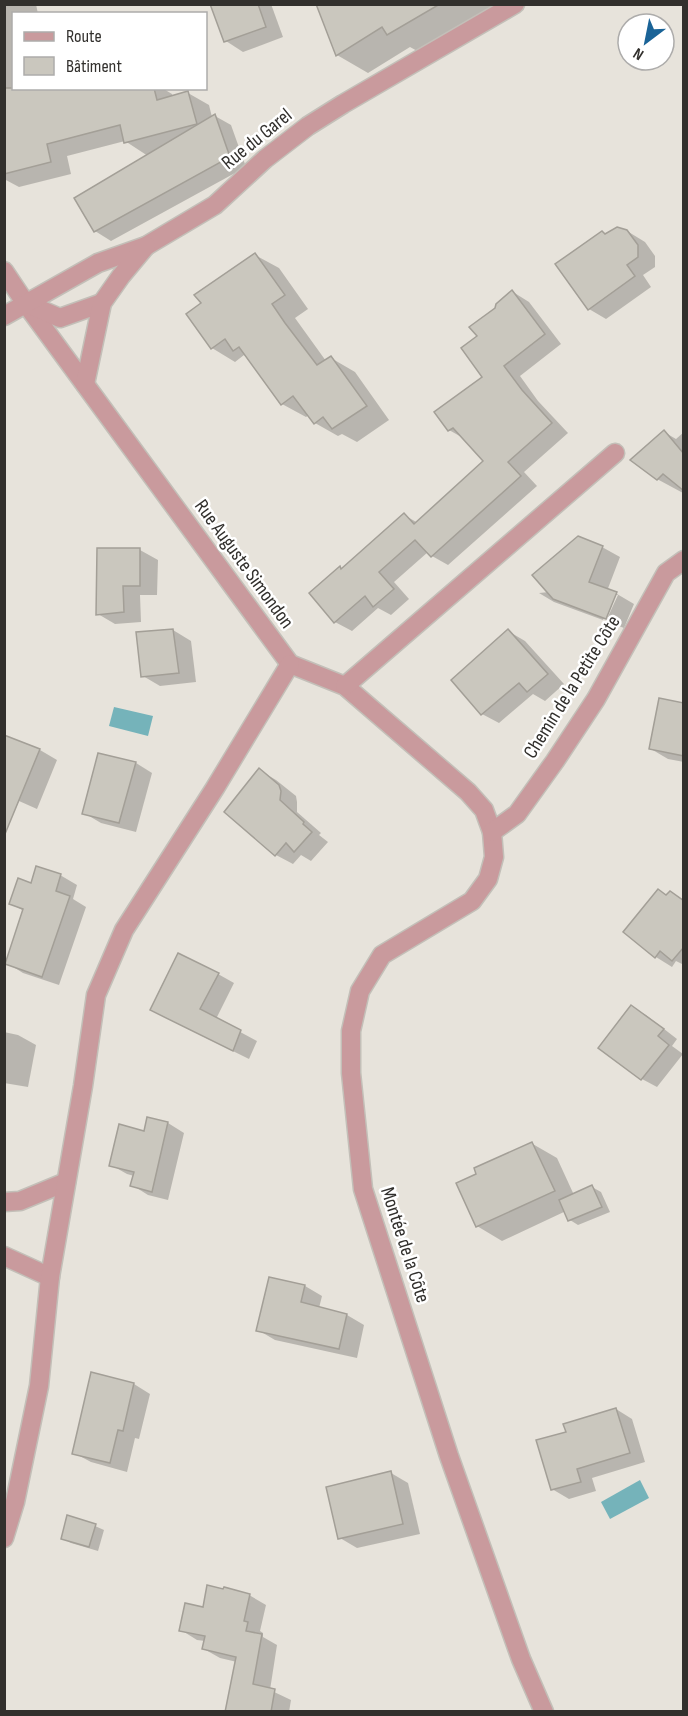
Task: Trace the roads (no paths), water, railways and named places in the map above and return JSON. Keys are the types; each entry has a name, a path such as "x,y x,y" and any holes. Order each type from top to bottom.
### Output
{"street":[{"name":"Rue du Garel","path":"4,316 98,263 146,246 215,205 264,159 308,126 515,4"},
{"path":"85,384 102,303 146,246"},
{"name":"Rue Auguste Simondon","path":"4,271 290,664"},
{"path":"26,304 60,318 102,303"},
{"path":"345,686 615,453"},
{"name":"Chemin de la Petite Côte","path":"492,832 517,814 555,761 596,699 666,573 684,560"},
{"path":"4,1538 15,1502 39,1386 50,1277 83,1086 96,995 124,930 215,788 290,664 345,686 468,792 484,810 492,832"},
{"name":"Montée de la Côte","path":"492,832 494,857 488,879 472,901 382,955 360,991 351,1031 351,1073 363,1189 449,1456 521,1659 544,1712"},
{"path":"4,1202 20,1201 66,1182"},
{"path":"4,1256 50,1277"}],"water":[{"path":"114,707 153,716 148,736 109,726"},
{"path":"640,1480 649,1498 610,1519 601,1502"}]}
